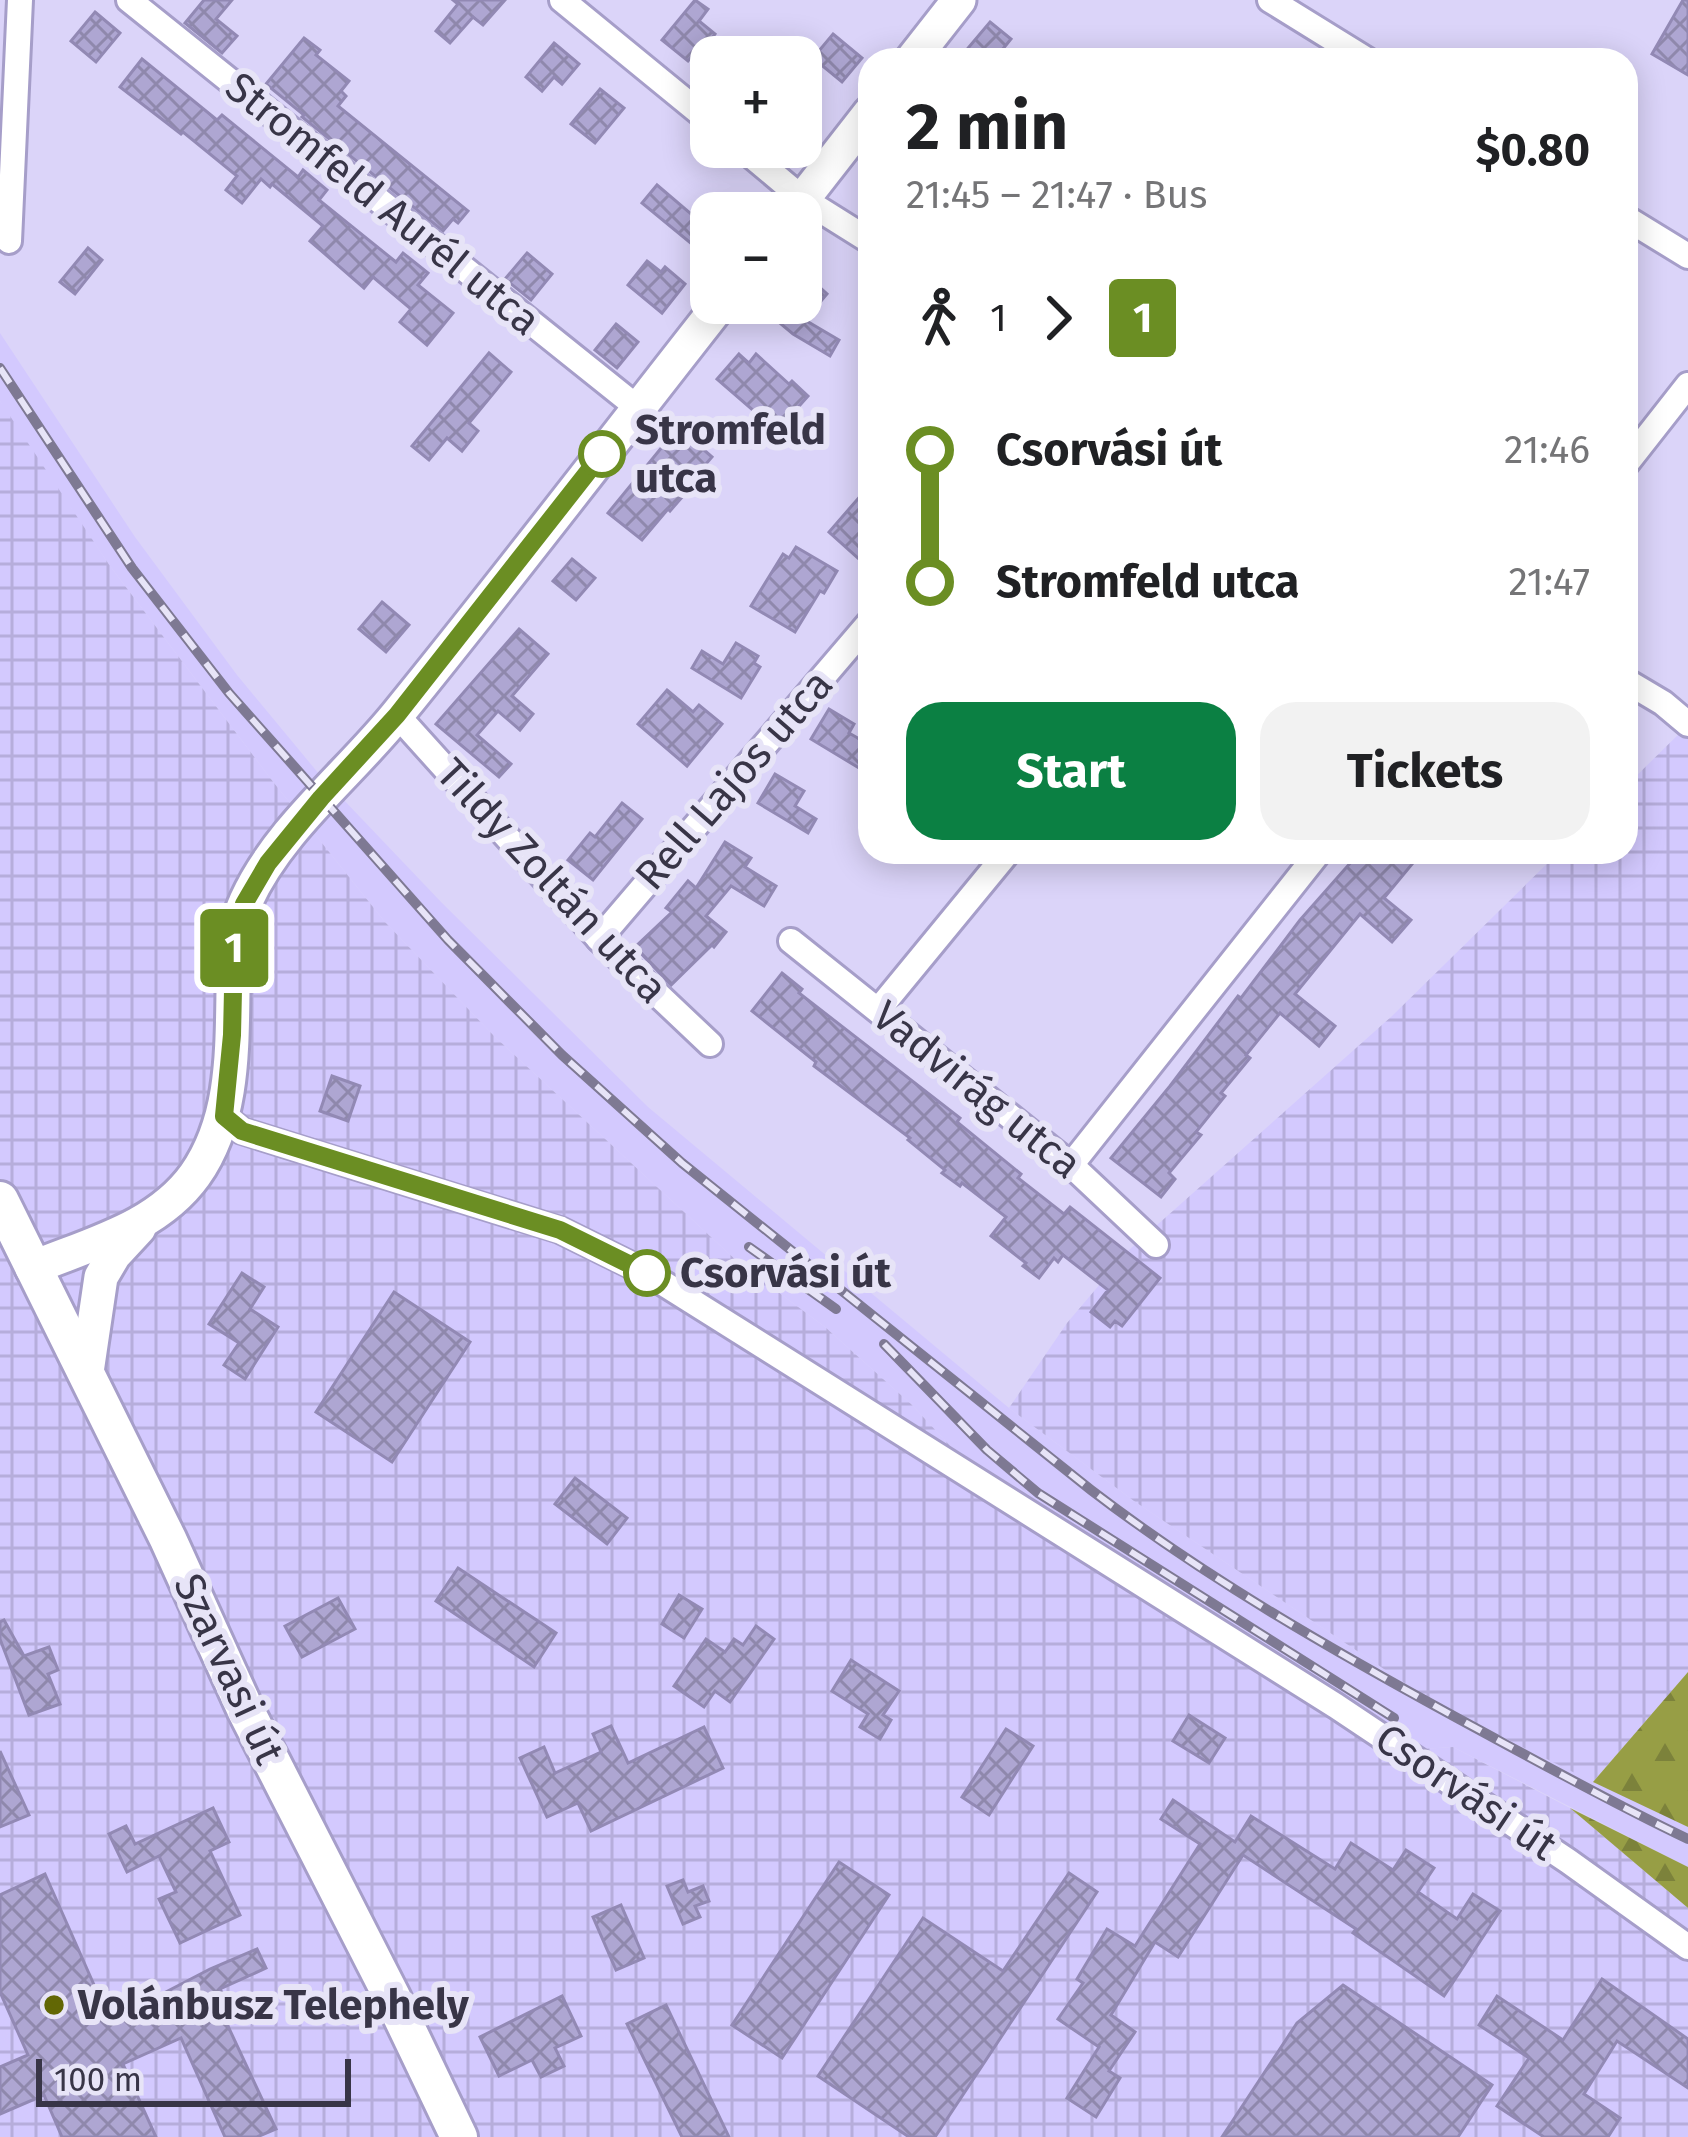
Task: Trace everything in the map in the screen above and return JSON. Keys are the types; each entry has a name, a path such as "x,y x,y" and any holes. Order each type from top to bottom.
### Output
{"main road":[{"name":"Szarvasi út","path":"0,1200 168,1539 246,1712 459,2137"}],"street":[{"path":"9,241 20,0"},
{"name":"Stromfeld Aurél utca","path":"129,0 638,408"},
{"path":"562,0 690,105"},
{"path":"921,48 959,0"},
{"path":"1270,0 1348,48"},
{"path":"1321,48 1330,37"},
{"path":"808,192 858,128"},
{"path":"761,168 784,192"},
{"path":"822,218 858,235"},
{"path":"1638,225 1688,256"},
{"path":"87,1372 101,1277 144,1222 193,1178 224,1116 234,945 244,904 268,863 397,715 704,324"},
{"path":"1638,449 1688,385"},
{"name":"Rell Lajos utca","path":"598,939 858,636"},
{"path":"1638,688 1688,724"},
{"name":"Tildy Zoltán utca","path":"397,715 598,939 710,1044"},
{"path":"879,1009 998,864"},
{"path":"1071,1165 1309,864"},
{"name":"Vadvirág utca","path":"791,941 1071,1165 1156,1245"},
{"name":"Csorvási út","path":"224,1116 242,1131 560,1230 647,1273 1336,1706 1688,1947"},
{"path":"32,1268 144,1222"}],"shaded area":[{"path":"0,333 135,537 237,675 319,774 648,1107 1009,1408 1134,1501 1436,1704 1688,1827 1688,1867 1453,1747 1405,1750 968,1465 911,1404 825,1327 738,1262 494,1036 385,922 274,783 110,566 4,409"},
{"path":"0,401 110,566 385,922 494,1036 738,1262 825,1327 911,1404 968,1465 1405,1750 1453,1747 1570,1808 1688,1908 1688,2137 0,2137"},
{"path":"1688,725 1688,1672 1593,1782 1436,1704 1134,1501 1009,1408 1067,1323 1129,1250 1392,1016 1547,864 1638,864 1638,774"}],"green space":[{"path":"1688,1672 1688,1827 1593,1782"},
{"path":"1570,1808 1688,1867 1688,1908"}],"building":[{"path":"204,0 232,0 216,19 237,36 222,53 185,23"},
{"path":"453,0 505,0 483,25 473,17 450,43 436,31 458,4"},
{"path":"695,0 708,9 699,21 715,34 690,36 688,61 662,40"},
{"path":"1683,0 1688,0 1688,75 1652,54"},
{"path":"95,12 120,33 96,62 71,41"},
{"path":"990,22 1011,39 1004,48 968,48"},
{"path":"833,34 858,55 858,63 842,82 822,65 822,47"},
{"path":"304,38 320,50 316,55 349,81 338,106 468,211 458,223 453,219 443,231 266,84"},
{"path":"554,43 579,64 562,84 554,77 542,91 526,77"},
{"path":"142,59 298,177 303,170 327,190 319,200 396,262 403,253 428,273 418,285 453,313 427,345 400,322 411,309 373,277 364,288 310,241 323,226 261,179 242,203 226,190 237,176 120,87"},
{"path":"600,89 624,108 595,143 571,124"},
{"path":"657,185 690,213 690,242 642,203"},
{"path":"88,248 102,260 75,294 60,282"},
{"path":"527,253 552,274 531,300 505,279"},
{"path":"647,261 661,272 665,267 685,284 662,313 628,285"},
{"path":"616,324 638,342 617,368 595,350"},
{"path":"781,324 812,324 839,340 830,356"},
{"path":"489,353 511,372 469,423 478,431 462,451 447,438 429,460 412,446"},
{"path":"739,354 749,363 756,354 808,396 777,431 717,379"},
{"path":"685,419 703,435 696,443 712,457 642,540 608,513"},
{"path":"858,499 858,558 829,532"},
{"path":"796,547 837,571 795,632 751,606 783,554 789,558"},
{"path":"572,559 595,578 576,600 553,581"},
{"path":"382,602 409,625 386,652 359,629"},
{"path":"519,629 548,654 512,696 533,714 520,730 498,711 477,735 511,764 499,777 436,724"},
{"path":"736,643 758,656 754,663 760,667 741,698 692,668 702,651 723,664"},
{"path":"667,690 693,712 699,705 722,724 687,766 638,724"},
{"path":"829,709 854,724 849,733 858,738 858,767 811,739"},
{"path":"775,774 804,791 795,806 816,819 808,833 758,803"},
{"path":"622,803 642,819 593,880 568,860 590,833 595,837"},
{"path":"725,842 751,858 745,867 776,886 764,906 731,886 706,916 726,932 671,985 635,947 672,912 666,908 688,881 696,888"},
{"path":"1349,864 1412,864 1384,898 1411,920 1392,942 1360,914 1295,994 1335,1026 1319,1046 1280,1013 1221,1093 1225,1096 1196,1132 1201,1135 1169,1173 1175,1179 1161,1197 1111,1158"},
{"path":"782,973 802,989 799,993 960,1118 957,1122 1021,1174 1018,1178 1064,1214 1070,1207 1160,1278 1122,1326 1115,1321 1110,1327 1091,1312 1108,1290 1063,1255 1058,1262 1054,1258 1039,1278 1023,1266 1026,1263 991,1236 1006,1217 942,1173 945,1170 910,1138 814,1066 816,1062 752,1011"},
{"path":"332,1076 360,1086 348,1121 320,1111"},
{"path":"242,1273 264,1287 250,1309 278,1327 245,1379 224,1365 239,1343 209,1324"},
{"path":"394,1292 470,1342 392,1462 316,1412"},
{"path":"575,1478 627,1518 607,1544 555,1504"},
{"path":"458,1568 556,1633 534,1667 436,1601"},
{"path":"679,1595 702,1609 684,1638 662,1624"},
{"path":"338,1598 355,1629 302,1657 285,1626"},
{"path":"4,1620 24,1656 49,1647 58,1670 48,1674 60,1704 29,1715 0,1639"},
{"path":"756,1626 774,1639 730,1702 715,1691 704,1707 674,1686 706,1639 725,1652 734,1639 743,1645"},
{"path":"851,1660 899,1691 883,1715 891,1720 880,1739 860,1727 868,1714 832,1691"},
{"path":"1189,1715 1225,1738 1209,1763 1173,1741"},
{"path":"611,1726 628,1763 704,1727 723,1768 591,1831 578,1803 547,1817 520,1758 544,1747 555,1773 601,1752 593,1734"},
{"path":"1006,1729 1033,1746 989,1815 962,1797"},
{"path":"0,1751 29,1815 0,1827"},
{"path":"1173,1800 1235,1842 1251,1816 1335,1869 1351,1843 1393,1870 1406,1850 1434,1868 1418,1892 1457,1919 1473,1894 1500,1911 1444,1996 1353,1933 1356,1929 1243,1855 1178,1957 1155,1942 1111,2015 1135,2032 1109,2071 1120,2078 1096,2117 1067,2098 1099,2047 1058,2019 1083,1983 1077,1979 1107,1929 1135,1946 1200,1844 1161,1819"},
{"path":"213,1808 229,1842 210,1851 240,1915 180,1943 159,1899 176,1892 159,1856 127,1872 109,1834 126,1826 135,1844"},
{"path":"839,1862 889,1895 782,2058 732,2025"},
{"path":"1069,1873 1097,1892 935,2137 909,2137 818,2076 923,1918 1003,1971"},
{"name":"Volánbusz Telephely","path":"45,1874 110,2021 257,1949 266,1968 220,1989 236,2018 227,2024 276,2129 257,2137 225,2137 181,2038 123,2064 156,2137 62,2137 44,2095 0,2114 0,2067 28,2055 0,1992 0,1895"},
{"path":"683,1880 688,1892 703,1886 709,1901 695,1906 700,1917 683,1924 667,1886"},
{"path":"621,1905 644,1958 616,1970 593,1917"},
{"path":"1602,1979 1688,2039 1688,2088 1617,2041 1584,2094 1620,2118 1608,2137 1544,2137 1497,2106 1529,2058 1479,2025 1497,1996 1563,2040"},
{"path":"1343,1985 1492,2085 1458,2137 1222,2137 1297,2023"},
{"path":"562,1996 581,2036 555,2048 564,2066 541,2077 532,2060 499,2076 480,2037"},
{"path":"666,2005 729,2137 682,2137 627,2024"}],"railway":[{"path":"0,368 132,568 229,693 448,940 562,1055 682,1163 1091,1490 1179,1553 1364,1666 1688,1839"},
{"path":"749,1247 836,1309"},
{"path":"884,1344 987,1450 1038,1493 1394,1718"}],"bus line":[{"name":"1","path":"602,454 397,715 268,863 244,904 234,945 224,1116 242,1131 560,1230 647,1273"}],"place":[{"name":"Stromfeld utca","path":"602,454"},
{"name":"Csorvási út","path":"647,1273"},
{"name":"Volánbusz Telephely","path":"54,2005"}]}
